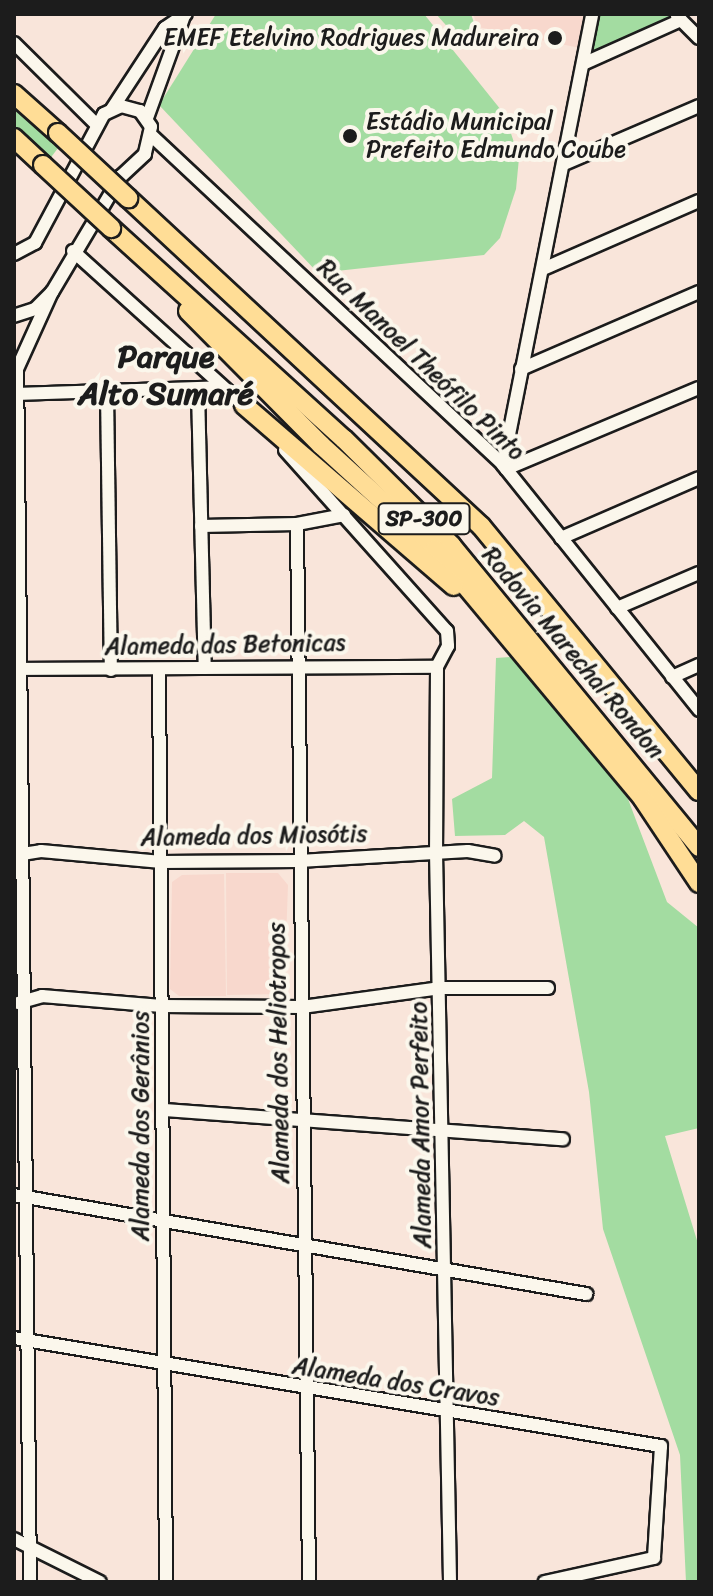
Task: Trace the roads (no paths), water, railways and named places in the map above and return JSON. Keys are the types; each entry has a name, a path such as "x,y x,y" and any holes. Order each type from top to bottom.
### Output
{"highway":[{"name":"Rodovia Marechal Rondon","path":"14,94 481,526 699,791"},
{"name":"Rodovia Marechal Rondon","path":"14,138 451,545 699,847"},
{"path":"142,254 226,350 435,549 523,650 643,799 699,883"},
{"path":"244,405 391,529 523,650"}],"street":[{"path":"504,467 521,369 585,63 592,14"},
{"path":"14,254 35,243 97,125 112,109 165,28 185,15"},
{"path":"30,1582 20,1339 16,394 20,358 73,251 121,176 145,154 152,136 147,118 185,15"},
{"path":"585,63 678,17 699,38"},
{"path":"14,43 97,125"},
{"path":"564,164 699,106"},
{"path":"112,109 131,107 147,118"},
{"name":"Rua Manoel Theófilo Pinto","path":"152,136 487,449 699,710"},
{"path":"543,269 699,201"},
{"name":"Alameda Amor Perfeito","path":"73,251 244,405 438,616 448,646 437,667 436,852 450,1582"},
{"path":"14,316 35,309 52,292"},
{"path":"521,369 699,292"},
{"path":"16,394 198,391 222,387"},
{"path":"504,467 699,388"},
{"path":"198,391 205,668"},
{"path":"107,392 111,670"},
{"path":"487,449 509,433"},
{"path":"561,538 699,478"},
{"path":"201,526 297,524 344,515"},
{"name":"Alameda dos Heliotropos","path":"297,524 302,664 299,861 309,1582"},
{"path":"617,608 699,573"},
{"name":"Alameda das Betonicas","path":"17,669 159,670 302,664 437,667"},
{"path":"672,677 699,665"},
{"name":"Alameda dos Gerânios","path":"159,670 166,1582"},
{"name":"Alameda dos Miosótis","path":"17,855 41,851 161,862 299,861 436,852 495,856"},
{"path":"18,1003 42,996 162,1006 302,1007 441,988 548,988"},
{"path":"164,1110 563,1139"},
{"path":"19,1196 586,1294"},
{"name":"Alameda dos Cravos","path":"20,1339 307,1390 661,1446 654,1558 588,1578"},
{"path":"14,1539 100,1582"},
{"path":"545,1582 588,1578"}],"place":[{"name":"EMEF Etelvino Rodrigues Madureira","path":"555,38"},
{"name":"Estádio Municipal Prefeito Edmundo Coube","path":"350,136"}],"district":[{"name":"Parque Alto Sumaré","path":"166,376"}]}
